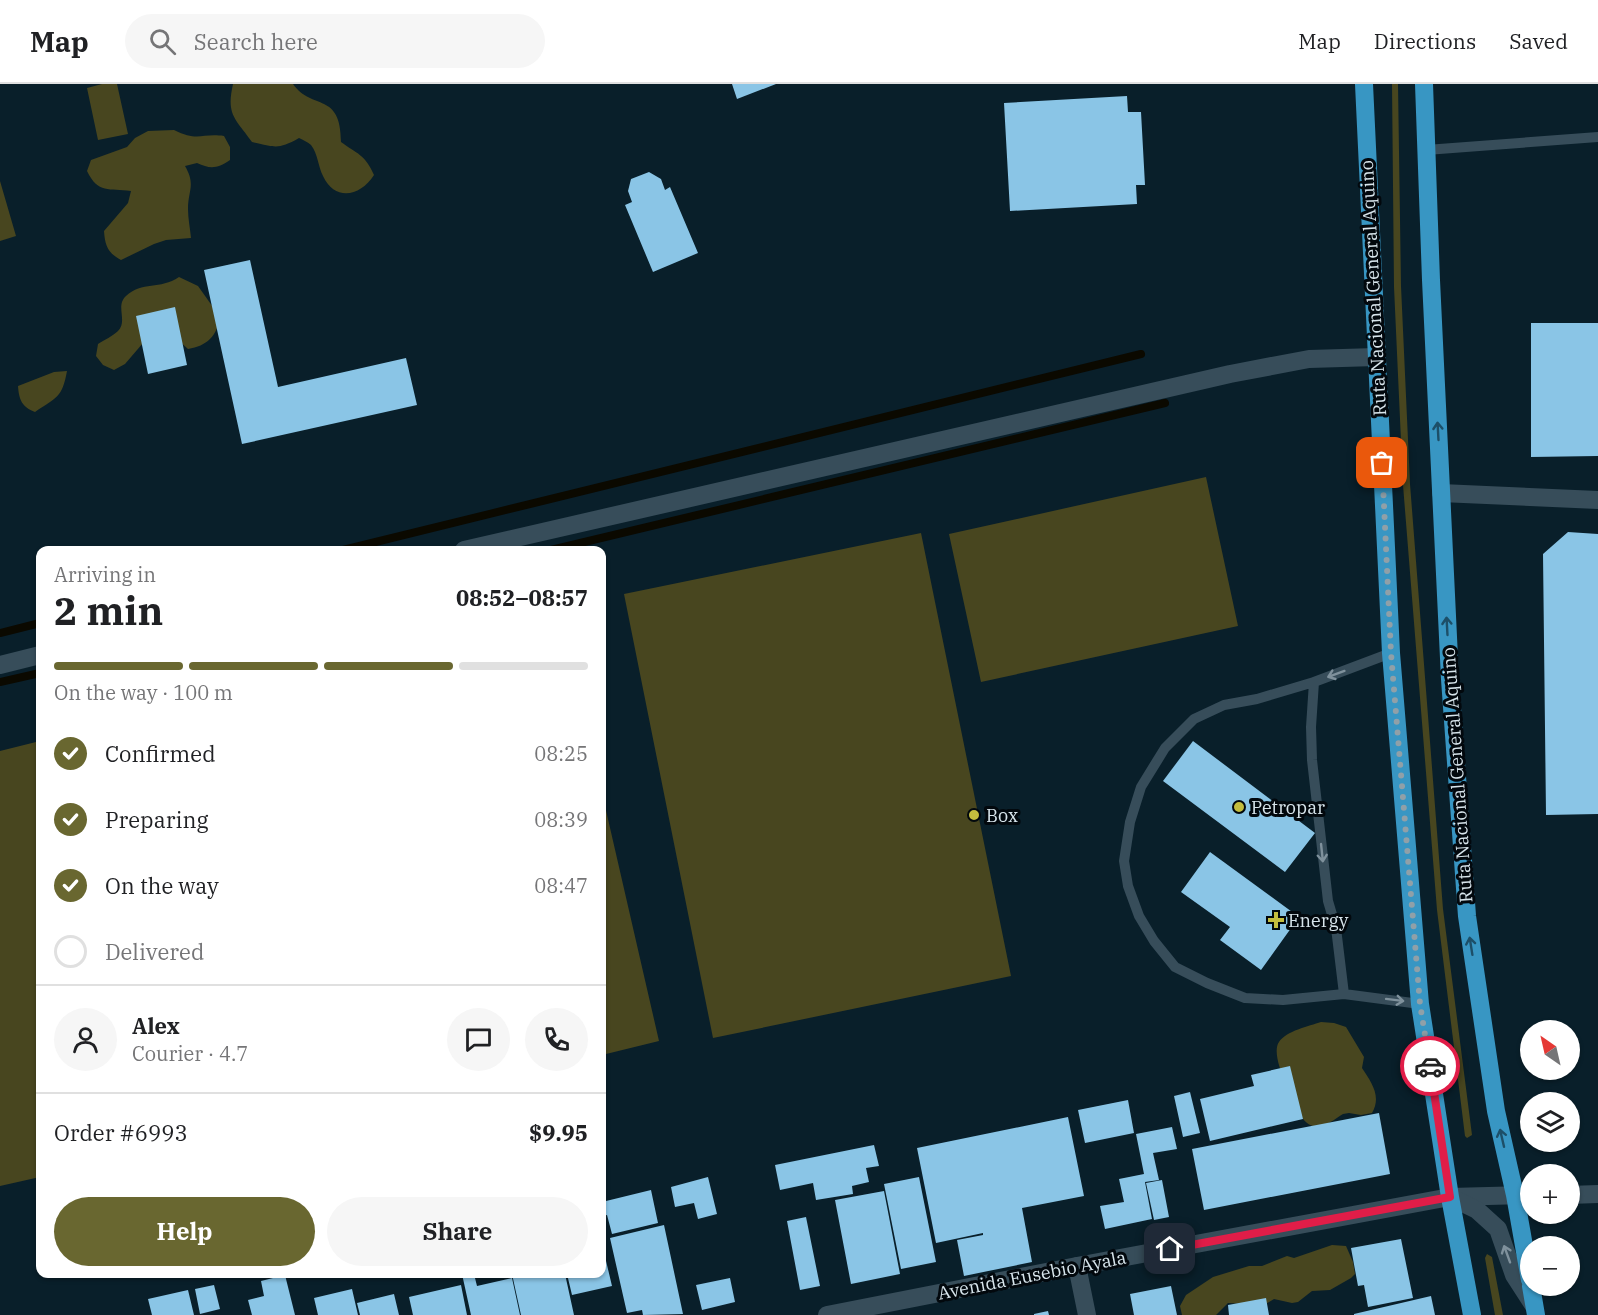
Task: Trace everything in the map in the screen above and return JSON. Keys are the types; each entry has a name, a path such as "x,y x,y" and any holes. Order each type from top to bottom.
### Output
{"highway":[{"name":"Ruta Nacional General Aquino","path":"1364,84 1391,653 1420,1004 1450,1197 1472,1315"},
{"name":"Ruta Nacional General Aquino","path":"1424,84 1450,679 1467,916 1496,1111 1520,1189"}],"street":[{"path":"481,546 1230,374 1309,359 1376,357"},
{"path":"1442,493 1598,500"},
{"path":"0,665 36,656"},
{"path":"1580,1195 1598,1194"},
{"name":"Avenida Eusebio Ayala","path":"827,1315 1450,1197 1520,1195"},
{"path":"1450,1197 1478,1210 1498,1229 1514,1275 1535,1310"},
{"path":"1077,1266 1087,1315"}],"lane":[{"path":"1426,150 1598,136"},
{"path":"1391,653 1314,682 1257,699 1224,705 1194,719 1165,748 1141,787 1130,822 1124,861 1128,886 1139,916 1154,941 1175,967 1207,983 1245,998 1282,1000 1344,994 1420,1004"},
{"path":"1314,682 1311,727 1312,760 1328,901 1336,928 1344,994"}],"shaded area":[{"path":"102,84 117,84 128,134 98,140 87,88"},
{"path":"233,84 293,84 301,92 331,108 340,126 341,142 364,158 374,175 362,188 341,193 328,184 321,172 317,156 307,142 299,138 276,146 252,142 231,110"},
{"path":"1392,84 1398,84 1401,286 1410,484 1443,909 1472,1135 1467,1138 1437,910 1403,485 1394,287"},
{"path":"174,130 189,136 224,136 230,147 230,160 214,167 197,163 185,166 191,183 188,209 191,238 166,240 121,260 108,248 104,231 128,203 131,191 100,187 87,171 91,160 127,147 135,138 148,131"},
{"path":"0,181 16,236 0,241"},
{"path":"179,277 198,286 220,317 214,335 206,343 188,349 178,340 149,336 125,364 114,370 103,365 96,356 98,344 114,335 121,327 122,304 126,296 132,291 172,281"},
{"path":"67,371 63,387 49,403 35,412 22,402 18,386 54,372"},
{"path":"1206,477 1238,626 981,682 949,534"},
{"path":"921,533 1011,976 713,1038 624,594"},
{"path":"36,742 36,1178 0,1186 0,751"},
{"path":"606,810 659,1041 606,1054"},
{"path":"1321,1022 1346,1027 1364,1057 1362,1068 1374,1089 1376,1101 1372,1113 1343,1114 1327,1124 1316,1127 1306,1122 1301,1116 1280,1068 1277,1049 1282,1038 1298,1029"},
{"path":"1332,1245 1346,1246 1355,1274 1330,1290 1312,1291 1298,1302 1274,1299 1264,1305 1228,1303 1216,1315 1182,1315 1180,1306 1186,1295 1213,1277 1249,1266 1262,1266 1287,1256 1294,1258"},
{"path":"1487,1254 1492,1257 1503,1315 1495,1315 1485,1258"}],"building":[{"path":"732,84 776,84 737,99"},
{"path":"1127,96 1128,112 1141,112 1145,185 1136,185 1137,204 1010,211 1004,103"},
{"path":"649,172 661,179 665,190 670,187 698,253 653,272 625,205 632,202 628,191 631,179"},
{"path":"250,260 278,387 406,358 417,405 242,444 204,270"},
{"path":"175,307 187,365 148,374 136,316"},
{"path":"1531,323 1598,323 1598,456 1531,457"},
{"path":"1568,532 1598,534 1598,814 1546,815 1543,554"},
{"name":"Petropar","path":"1193,741 1315,833 1285,872 1163,781"},
{"path":"1210,852 1299,917 1261,970 1220,940 1230,927 1181,892"},
{"path":"1290,1066 1303,1119 1210,1141 1200,1099 1254,1086 1251,1075"},
{"path":"1190,1092 1200,1133 1183,1137 1174,1096"},
{"path":"1128,1100 1134,1133 1085,1143 1078,1110"},
{"path":"1379,1113 1390,1174 1204,1210 1192,1149"},
{"path":"1068,1117 1084,1196 1022,1208 1032,1262 964,1276 957,1240 983,1235 983,1233 936,1243 917,1148"},
{"path":"1172,1127 1177,1149 1153,1153 1159,1180 1145,1182 1152,1219 1105,1229 1100,1206 1124,1202 1119,1179 1144,1174 1136,1134"},
{"path":"874,1145 879,1166 866,1168 869,1182 852,1186 853,1194 816,1200 813,1183 780,1190 775,1165"},
{"path":"708,1177 717,1214 698,1219 694,1203 675,1207 671,1187"},
{"path":"919,1177 936,1262 901,1269 884,1184"},
{"path":"1162,1180 1169,1217 1154,1220 1146,1183"},
{"path":"651,1190 658,1223 612,1234 606,1215 606,1201"},
{"path":"884,1191 900,1274 851,1284 835,1200"},
{"path":"806,1217 820,1286 800,1290 787,1221"},
{"path":"664,1225 683,1314 643,1315 642,1310 627,1313 610,1238"},
{"path":"1401,1239 1413,1298 1368,1307 1364,1285 1358,1286 1351,1248"},
{"path":"606,1261 612,1286 572,1295 568,1278 606,1278"},
{"path":"286,1278 295,1315 252,1315 248,1300 264,1296 261,1281"},
{"path":"463,1278 475,1278 477,1286 512,1278 520,1315 471,1315"},
{"path":"513,1278 566,1278 574,1315 521,1315"},
{"path":"730,1278 735,1302 702,1310 696,1285"},
{"path":"214,1285 220,1309 200,1314 195,1289"},
{"path":"461,1285 467,1315 413,1315 409,1297"},
{"path":"1171,1286 1177,1315 1134,1315 1130,1294"},
{"path":"352,1289 358,1315 318,1315 314,1298"},
{"path":"188,1290 194,1315 152,1315 148,1299"},
{"path":"394,1294 399,1315 360,1315 357,1303"},
{"path":"1431,1296 1435,1315 1354,1315 1354,1314"},
{"path":"1266,1298 1269,1315 1229,1315 1228,1305"},
{"path":"1048,1311 1049,1315 1034,1315 1034,1314"}],"waterway":[{"path":"359,546 1141,354"},
{"path":"568,546 1165,403"},
{"path":"0,633 36,624"},
{"path":"0,682 36,674"}],"way so far":[{"path":"1382,463 1391,653 1420,1004 1430,1066"}],"place":[{"name":"Petropar","path":"1239,807"},
{"name":"Box","path":"974,815"},
{"name":"Energy","path":"1276,920"}],"route":[{"path":"1170,1249 1450,1197 1430,1066"}]}
